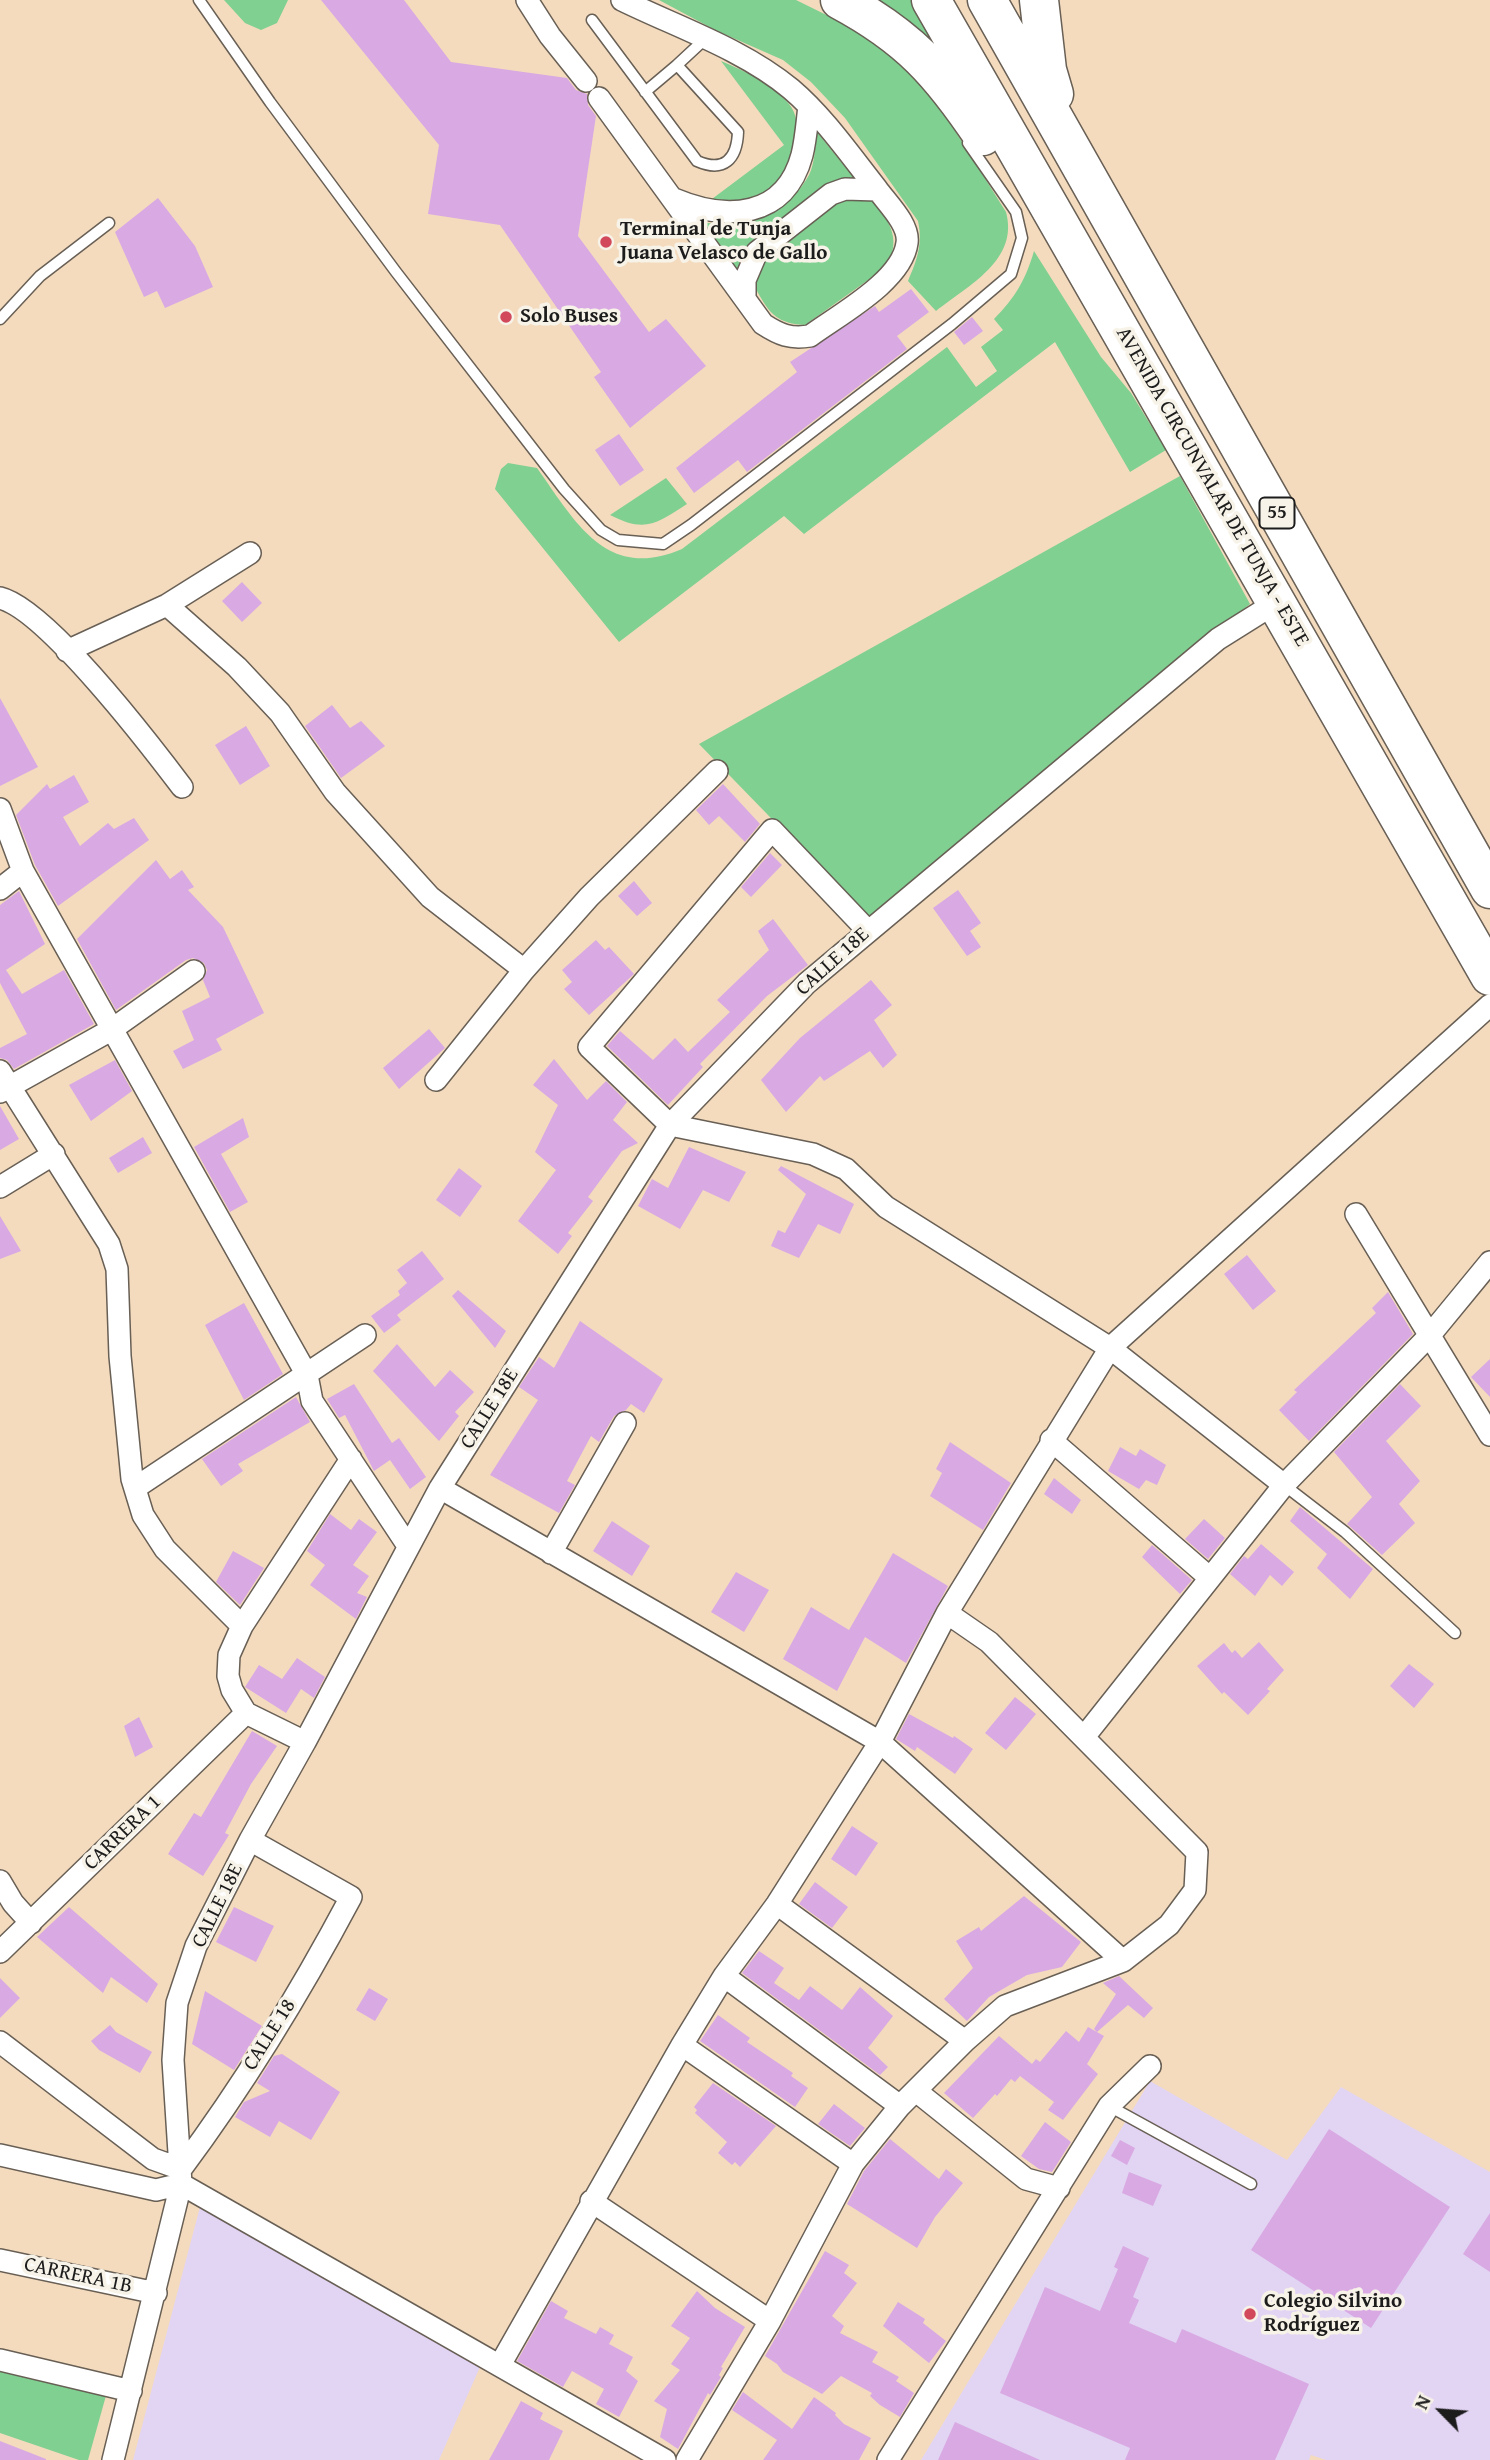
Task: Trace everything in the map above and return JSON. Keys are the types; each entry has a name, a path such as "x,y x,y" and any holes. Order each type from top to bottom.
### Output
{"highway":[{"path":"840,0 871,17 928,75 947,83 1007,171 1046,197"},
{"name":"AVENIDA CIRCUNVALAR DE TUNJA - ESTE","path":"931,0 1490,976"},
{"name":"AVENIDA CIRCUNVALAR DE TUNJA - ESTE","path":"987,0 1490,889"},
{"path":"1039,0 1047,70 1066,136"}],"street":[{"path":"527,0 550,36 593,89 763,324 793,339 810,336 891,276 903,259 908,241 903,224 809,106 774,75 622,0"},
{"path":"674,199 705,209 739,214 759,208 773,199 793,176 802,156 809,106"},
{"path":"745,299 745,280 757,252 831,194 845,189 877,190"},
{"path":"67,651 167,606 250,553"},
{"path":"0,598 20,607 67,651 132,721 182,787"},
{"name":"CALLE 18E","path":"113,2460 156,2293 181,2176 173,2060 177,2003 196,1946 250,1840 440,1488 670,1125 807,983 1218,639 1277,602"},
{"path":"167,606 237,667 279,713 335,792 430,897 524,971"},
{"path":"436,1080 524,971 589,897 717,771"},
{"path":"0,809 23,871 307,1375 313,1401 408,1546"},
{"path":"868,931 772,830 589,1047 670,1125 813,1154 846,1169 886,1207 1110,1349 1284,1485"},
{"path":"0,889 23,871"},
{"path":"194,971 111,1030 4,1083 54,1154 109,1244 117,1269 120,1356 135,1488 143,1515 165,1549 242,1626"},
{"path":"500,2365 682,2045 724,1976 777,1904 880,1742 947,1613 1051,1440 1110,1349 1490,1005"},
{"path":"0,1186 54,1154"},
{"path":"1356,1213 1490,1435"},
{"path":"1084,1737 1284,1485 1430,1335 1490,1262"},
{"path":"135,1488 365,1335"},
{"path":"551,1553 625,1423"},
{"path":"1051,1440 1210,1578"},
{"path":"305,1742 246,1713 228,1676 229,1655 242,1626 351,1460"},
{"path":"440,1488 880,1742 1123,1961"},
{"path":"687,2460 770,2321 853,2164 900,2106 965,2041 1005,2006 1123,1961 1169,1925 1195,1890 1196,1852 989,1642 947,1613"},
{"name":"CARRERA 1","path":"0,1952 246,1713"},
{"name":"CALLE 18","path":"181,2176 315,1964 351,1896 250,1840"},
{"path":"0,1881 13,1903 31,1923"},
{"path":"777,1904 965,2041"},
{"path":"724,1976 900,2106"},
{"path":"0,2042 153,2159 665,2460"},
{"path":"682,2045 853,2164"},
{"path":"888,2460 1109,2106 1150,2066"},
{"path":"916,2091 1026,2179 1059,2188"},
{"path":"0,2155 156,2190 181,2176"},
{"path":"591,2202 770,2321"},
{"name":"CARRERA 1B","path":"0,2260 156,2293"},
{"path":"0,2360 131,2391"}],"lane":[{"path":"199,0 270,103 396,272 565,489 601,530 618,540 640,544 663,544 691,525 952,324 1011,274 1022,238 1016,212 963,135"},
{"path":"592,20 697,161 711,167 727,163 737,148 738,132 677,65"},
{"path":"645,92 705,39"},
{"path":"0,319 40,276 109,223"},
{"path":"1284,1485 1345,1532 1455,1633"},
{"path":"1109,2106 1251,2184"}],"shaded area":[{"name":"Colegio Silvino Rodríguez","path":"1150,2081 1287,2160 1341,2087 1490,2172 1490,2460 1326,2460 1311,2455 1309,2460 921,2460"},
{"path":"200,2207 480,2367 439,2460 133,2460"}],"green space":[{"path":"224,0 288,0 277,23 261,30 245,23"},
{"path":"659,0 796,0 863,33 917,70 1006,212 1008,229 998,258 976,281 936,311 908,281 918,252 918,221 845,118 811,82 783,60 715,30"},
{"path":"867,0 912,0 950,65"},
{"path":"721,61 758,78 782,96 795,115 796,142 787,170 770,191 754,199 712,199 784,145"},
{"path":"817,132 858,183 740,274 703,222 734,224 749,221 764,216 789,200 809,175 814,160"},
{"path":"846,197 874,201 885,217 892,233 893,249 885,268 805,325 781,320 772,313 756,289 754,273 759,263 794,230"},
{"path":"1034,251 1101,357 1131,393 1166,450 1130,472 1055,342 804,534 784,516 619,642 495,489 501,469 508,463 537,468 580,526 595,541 613,552 633,558 656,557 682,549 947,347 976,387 997,371 981,347 1003,330 994,319 1019,288"},
{"path":"1180,476 1250,604 870,920 699,744"},
{"path":"666,478 687,504 650,524 632,524 610,515"},
{"path":"0,2368 107,2392 88,2460 79,2460 0,2433"}],"building":[{"path":"321,0 404,0 451,62 567,78 576,90 587,94 588,105 596,116 578,236 649,332 666,319 706,366 630,428 594,377 601,372 500,225 428,214 439,145"},
{"path":"158,198 195,246 213,287 165,308 157,291 144,297 115,232"},
{"path":"911,289 929,312 897,336 907,349 747,472 738,460 694,493 676,468 797,372 790,362 875,306 879,312"},
{"path":"972,317 983,331 964,345 954,332"},
{"path":"619,434 644,470 620,486 595,450"},
{"path":"242,582 262,603 242,622 222,601"},
{"path":"0,698 38,767 0,786"},
{"path":"332,705 350,728 361,721 385,746 341,778 305,726"},
{"path":"246,726 270,766 240,785 215,745"},
{"path":"74,775 89,802 63,817 80,846 108,823 114,829 134,818 149,840 58,906 35,865 16,815 47,784 50,789"},
{"path":"723,784 760,824 745,842 719,816 709,825 696,810"},
{"path":"770,853 782,865 751,897 741,887"},
{"path":"156,860 170,879 182,870 194,887 188,890 223,927 264,1013 216,1039 222,1050 183,1069 173,1051 194,1040 182,1011 210,997 203,980 207,970 204,963 193,958 186,960 116,1010 77,939"},
{"path":"634,881 652,903 637,916 618,896"},
{"path":"958,890 981,923 970,931 981,947 967,956 933,908"},
{"path":"19,891 45,944 6,970 22,994 64,970 94,1024 14,1069 7,1060 0,1058 0,1048 27,1034 0,983 0,905"},
{"path":"773,919 808,965 767,996 700,1064 703,1067 668,1105 607,1046 620,1031 653,1060 675,1038 688,1052 730,1012 717,1000 769,950 758,931"},
{"path":"596,940 605,950 609,947 634,974 589,1015 564,989 572,982 562,970"},
{"path":"871,980 892,1005 874,1020 897,1055 883,1068 870,1051 824,1081 820,1076 786,1112 761,1080 800,1038"},
{"path":"429,1029 445,1048 399,1089 383,1068"},
{"path":"554,1059 587,1100 606,1081 627,1102 613,1120 638,1143 622,1151 588,1197 593,1201 568,1233 572,1236 558,1254 518,1221 556,1170 535,1152 558,1105 533,1085"},
{"path":"115,1060 132,1091 91,1121 69,1085"},
{"path":"0,1106 19,1139 0,1150"},
{"path":"243,1118 249,1137 221,1154 248,1202 230,1212 194,1147"},
{"path":"143,1137 152,1153 118,1173 109,1158"},
{"path":"689,1147 746,1172 729,1202 703,1190 680,1229 638,1206 652,1179 668,1188"},
{"path":"781,1166 854,1204 840,1234 818,1224 799,1258 771,1246 778,1230 785,1233 806,1194 778,1170"},
{"path":"459,1168 482,1186 460,1217 436,1200"},
{"path":"0,1216 21,1251 0,1259"},
{"path":"422,1251 444,1279 397,1315 401,1320 384,1333 371,1316 400,1295 398,1291 407,1283 397,1270"},
{"path":"1247,1255 1276,1291 1253,1310 1224,1274"},
{"path":"458,1290 506,1331 495,1348 452,1296"},
{"path":"1388,1292 1413,1334 1309,1441 1279,1410 1297,1392 1294,1390 1376,1313 1372,1308"},
{"path":"244,1303 283,1374 244,1400 205,1325"},
{"path":"580,1321 663,1379 644,1413 631,1404 614,1416 599,1442 591,1436 567,1481 575,1485 559,1513 490,1475 538,1400 519,1387 539,1357 554,1368"},
{"path":"397,1344 435,1387 450,1370 474,1392 455,1412 459,1416 439,1441 373,1371"},
{"path":"1490,1359 1490,1397 1471,1377"},
{"path":"354,1384 392,1443 399,1438 426,1477 410,1489 390,1460 374,1471 345,1415 339,1418 327,1399"},
{"path":"1400,1384 1421,1406 1386,1441 1420,1481 1399,1504 1415,1523 1382,1555 1347,1524 1372,1497 1334,1452"},
{"path":"296,1397 310,1422 238,1464 243,1471 221,1486 202,1459"},
{"path":"950,1442 1011,1483 983,1530 930,1496 942,1473 936,1469"},
{"path":"1120,1447 1136,1456 1140,1449 1166,1465 1157,1485 1146,1480 1139,1489 1108,1471"},
{"path":"1054,1478 1081,1500 1072,1514 1044,1494"},
{"path":"1300,1507 1373,1569 1350,1599 1317,1568 1327,1554 1290,1521"},
{"path":"330,1514 351,1530 359,1519 377,1532 353,1565 369,1576 357,1593 367,1597 356,1619 310,1585 325,1565 307,1551"},
{"path":"1204,1519 1225,1538 1208,1559 1185,1539"},
{"path":"612,1521 650,1546 632,1576 593,1551"},
{"path":"1261,1544 1294,1572 1282,1586 1270,1575 1255,1596 1230,1574 1244,1556 1248,1559"},
{"path":"1152,1545 1192,1580 1180,1594 1142,1557"},
{"path":"233,1551 264,1568 240,1605 216,1582"},
{"path":"893,1553 948,1586 906,1663 865,1637 837,1691 783,1659 811,1607 849,1630"},
{"path":"736,1572 769,1590 744,1632 711,1612"},
{"path":"1259,1642 1284,1670 1267,1689 1270,1691 1248,1715 1224,1692 1222,1694 1197,1666 1224,1643 1232,1653 1235,1650 1242,1658"},
{"path":"297,1658 325,1677 314,1698 301,1689 286,1713 245,1687 259,1665 282,1679"},
{"path":"1409,1664 1434,1684 1414,1708 1390,1686"},
{"path":"1015,1697 1036,1714 1006,1750 985,1733"},
{"path":"909,1714 953,1738 954,1736 973,1749 955,1774 917,1747 915,1751 896,1739"},
{"path":"139,1717 153,1747 135,1757 124,1726"},
{"path":"252,1731 277,1746 251,1784 225,1833 229,1835 203,1876 168,1854 194,1813 201,1817"},
{"path":"852,1826 878,1843 856,1876 831,1859"},
{"path":"815,1882 848,1907 832,1928 799,1904"},
{"path":"1024,1896 1081,1942 1062,1967 1027,1975 989,1997 967,2021 944,1999 973,1968 956,1941 979,1927 981,1931"},
{"path":"69,1907 158,1984 147,2003 111,1977 103,1993 37,1937"},
{"path":"234,1907 274,1926 256,1962 216,1942"},
{"path":"759,1951 784,1968 774,1983 799,2000 810,1986 842,2010 860,1987 893,2016 868,2048 888,2067 880,2075 742,1973"},
{"path":"1119,1976 1153,2008 1144,2018 1128,2005 1097,2032 1094,2029 1116,1994 1103,1983"},
{"path":"0,1978 20,1998 0,2018"},
{"path":"369,1988 388,1999 375,2021 356,2010"},
{"path":"205,1991 262,2026 234,2070 192,2044"},
{"path":"718,2015 750,2038 747,2042 793,2073 791,2076 808,2088 795,2107 700,2041"},
{"path":"110,2025 116,2032 152,2052 140,2073 99,2050 91,2041"},
{"path":"1088,2027 1104,2036 1087,2064 1098,2074 1063,2120 1048,2110 1054,2102 1020,2076 1015,2082 1011,2079 973,2118 944,2093 999,2036 1032,2064 1036,2059 1040,2062 1066,2031 1079,2042"},
{"path":"282,2054 340,2092 311,2140 279,2121 270,2137 235,2117 244,2102 270,2091 257,2083 274,2056"},
{"path":"713,2083 776,2126 740,2167 735,2162 732,2165 718,2153 727,2142 695,2113 697,2110 694,2107"},
{"path":"834,2104 865,2128 850,2146 818,2124"},
{"path":"1045,2122 1071,2142 1052,2172 1039,2169 1021,2156"},
{"path":"1329,2129 1450,2207 1371,2328 1251,2250"},
{"path":"890,2139 939,2179 946,2169 963,2183 935,2217 917,2248 847,2204 864,2171"},
{"path":"1120,2140 1135,2148 1127,2165 1111,2156"},
{"path":"1129,2172 1162,2185 1153,2206 1122,2193"},
{"path":"1490,2213 1490,2272 1463,2254"},
{"path":"1123,2246 1149,2258 1133,2297 1139,2300 1129,2323 1176,2343 1182,2329 1309,2384 1275,2460 1125,2460 1130,2448 1000,2393 1045,2287 1100,2311 1118,2269 1114,2267"},
{"path":"825,2251 849,2265 844,2273 857,2283 832,2316 844,2326 840,2333 878,2352 872,2362 899,2377 896,2381 914,2393 900,2417 880,2405 870,2396 872,2393 841,2376 822,2394 783,2372 765,2356"},
{"path":"697,2291 715,2308 745,2327 721,2367 721,2377 710,2395 708,2393 678,2449 660,2437 667,2409 654,2401 680,2370 671,2364 690,2338 671,2326"},
{"path":"551,2301 568,2311 564,2318 596,2334 600,2327 614,2335 609,2344 633,2357 626,2371 638,2381 619,2417 596,2404 604,2389 572,2371 563,2387 517,2361"},
{"path":"898,2302 925,2319 923,2323 946,2341 929,2363 883,2326"},
{"path":"743,2392 792,2429 814,2397 836,2413 844,2424 871,2438 859,2460 763,2460 777,2440 732,2410"},
{"path":"521,2401 543,2413 540,2419 563,2431 549,2460 489,2460"},
{"path":"955,2422 1040,2460 938,2460"},
{"path":"0,2441 46,2459 46,2460 0,2460"}],"place":[{"name":"Terminal de Tunja Juana Velasco de Gallo","path":"606,242"},
{"name":"Solo Buses","path":"506,317"},
{"name":"Colegio Silvino Rodríguez","path":"1250,2314"}]}
